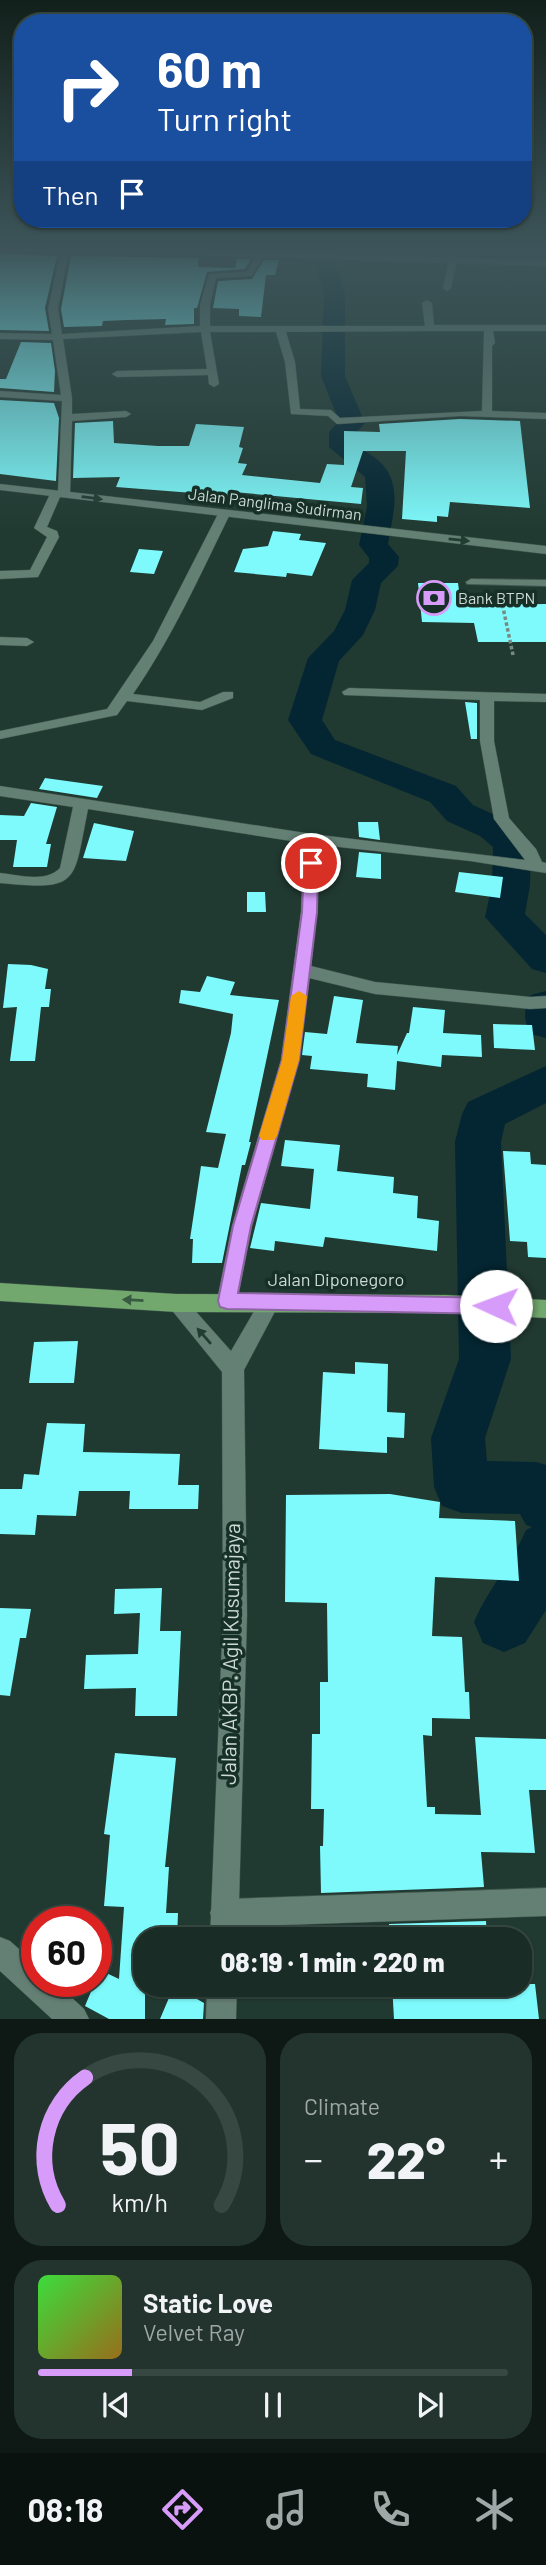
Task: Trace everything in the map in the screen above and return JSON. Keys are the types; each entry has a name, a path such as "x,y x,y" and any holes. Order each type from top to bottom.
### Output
{"main road":[{"name":"Jalan Diponegoro","path":"0,1292 176,1303 227,1301 546,1308"}],"street":[{"path":"0,575 34,574 53,537 53,534 40,528 60,494 67,398 56,344"},
{"path":"207,344 214,384"},
{"path":"285,344 290,362 295,412 331,412 334,419 341,421 460,413 546,416"},
{"path":"487,413 488,344"},
{"path":"117,374 212,372"},
{"path":"0,394 67,398"},
{"path":"66,418 126,414"},
{"name":"Jalan Panglima Sudirman","path":"0,487 546,550"},
{"path":"0,736 112,712 124,697 179,603 224,514"},
{"path":"0,641 27,642"},
{"path":"349,691 546,698"},
{"path":"124,697 202,706 229,695"},
{"path":"487,696 487,741 502,819 541,868"},
{"path":"0,791 312,839 471,856 541,868"},
{"path":"0,878 55,881 64,877 81,804"},
{"path":"227,1301 242,1226 290,1060 309,912 312,839"},
{"path":"302,970 375,988 538,1003"},
{"name":"Jalan AKBP. Agil Kusumajaya","path":"224,1926 235,1615 233,1370 270,1302"},
{"path":"176,1303 233,1370"},
{"path":"224,1926 546,1902"},
{"path":"0,1951 74,2019"},
{"path":"221,2019 222,1997"}],"lane":[{"path":"471,582 546,583"}],"path":[{"path":"497,582 513,655"}],"building":[{"path":"20,344 51,344 55,371 54,392 0,388 0,379 6,379"},
{"path":"0,400 54,403 59,418 56,481 0,474"},
{"path":"460,419 520,421 530,508 450,502 448,517 437,516 437,522 402,519 406,451 363,451 351,487 363,488 361,504 234,492 229,502 191,498 193,493 116,487 120,477 73,478 75,423 113,421 114,443 158,446 189,446 196,424 244,427 239,447 243,448 238,463 247,464 242,475 320,483 327,464 344,465 344,431 380,432 379,424"},
{"path":"273,531 301,534 299,540 326,543 312,576 287,573 286,577 234,572 243,549 268,546"},
{"path":"139,549 163,551 154,574 130,572"},
{"path":"418,583 458,583 461,605 546,604 546,642 478,642 474,623 422,622"},
{"path":"465,702 477,703 477,739 471,739"},
{"path":"45,778 103,786 97,798 39,789"},
{"path":"31,803 57,807 46,844 51,844 47,867 13,867 17,840 0,840 0,815 24,816"},
{"path":"358,822 378,822 380,840 359,837"},
{"path":"94,823 134,831 126,861 83,858"},
{"path":"359,852 381,854 381,879 356,877"},
{"path":"459,872 503,877 500,898 455,892"},
{"path":"247,892 265,892 266,912 247,912"},
{"path":"8,964 48,969 45,989 51,989 49,1007 41,1007 35,1061 10,1061 17,1007 3,1008"},
{"path":"207,976 235,982 230,995 279,1000 251,1142 245,1165 242,1165 222,1263 192,1263 193,1239 190,1239 201,1166 218,1168 226,1134 206,1132 231,1033 233,1014 179,1003 181,990 200,992"},
{"path":"334,996 363,1000 356,1043 398,1046 397,1055 409,1033 413,1007 445,1010 443,1033 481,1035 482,1057 442,1055 441,1067 397,1061 395,1090 367,1087 368,1074 310,1069 312,1056 302,1055 305,1032 327,1034"},
{"path":"493,1024 532,1025 535,1050 494,1048"},
{"path":"285,1140 340,1145 337,1171 394,1177 393,1193 418,1196 417,1218 439,1221 437,1251 325,1237 323,1247 275,1241 274,1251 250,1248 261,1203 310,1209 314,1169 281,1166"},
{"path":"503,1151 530,1152 531,1164 546,1165 546,1258 528,1257 527,1242 510,1241"},
{"path":"78,1341 74,1383 29,1383 34,1342"},
{"path":"355,1362 388,1364 387,1412 405,1413 404,1438 387,1437 387,1453 319,1449 323,1372 355,1374"},
{"path":"47,1423 85,1424 83,1452 180,1454 178,1485 199,1485 198,1509 129,1509 130,1491 79,1491 76,1516 37,1515 35,1535 0,1534 0,1489 22,1489 24,1474 39,1475"},
{"path":"390,1494 440,1502 439,1518 515,1521 519,1581 435,1577 432,1636 462,1637 465,1692 469,1692 470,1719 432,1718 432,1736 423,1735 427,1807 435,1807 435,1814 481,1815 475,1737 546,1739 546,1790 529,1790 535,1853 481,1852 484,1887 321,1893 320,1846 323,1846 324,1809 311,1809 312,1734 320,1734 320,1682 328,1682 327,1603 285,1602 286,1495"},
{"path":"162,1588 160,1631 181,1631 177,1716 135,1716 136,1688 84,1689 86,1655 138,1654 140,1613 114,1614 115,1589"},
{"path":"0,1608 31,1609 26,1638 20,1638 10,1696 0,1695"},
{"path":"115,1753 176,1758 165,1867 169,1867 166,1913 178,1913 177,1927 133,1927 133,1997 145,1997 145,2019 109,2019 85,2006 89,1997 112,1997 112,1976 119,1979 124,1907 104,1906 110,1835 104,1834"},
{"path":"486,1921 486,1927 389,1927 389,1924"},
{"path":"532,1984 535,1984 539,2019 394,2019 393,1997 532,1997"},
{"path":"169,1997 193,1997 204,2003 203,2019 160,2019"}],"waterway":[{"path":"333,344 333,376 352,423 342,432 342,447 373,470 378,477 381,496 373,545 384,557 383,566 367,580 360,610 347,635 324,658 305,720 323,747 443,794 460,813 493,828 512,843 511,885 505,917 546,959"},
{"path":"546,1006 546,1023"},
{"path":"546,1083 484,1114 478,1142 485,1359 458,1438 462,1487 536,1488 546,1506"},
{"path":"504,1622 545,1559 546,1550"}],"slow traffic":[{"path":"268,1136 290,1060 299,996"}],"place":[{"name":"Bank BTPN","path":"434,598"}],"route":[{"path":"311,863 309,912 290,1060 242,1226 227,1301 496,1306"}]}
